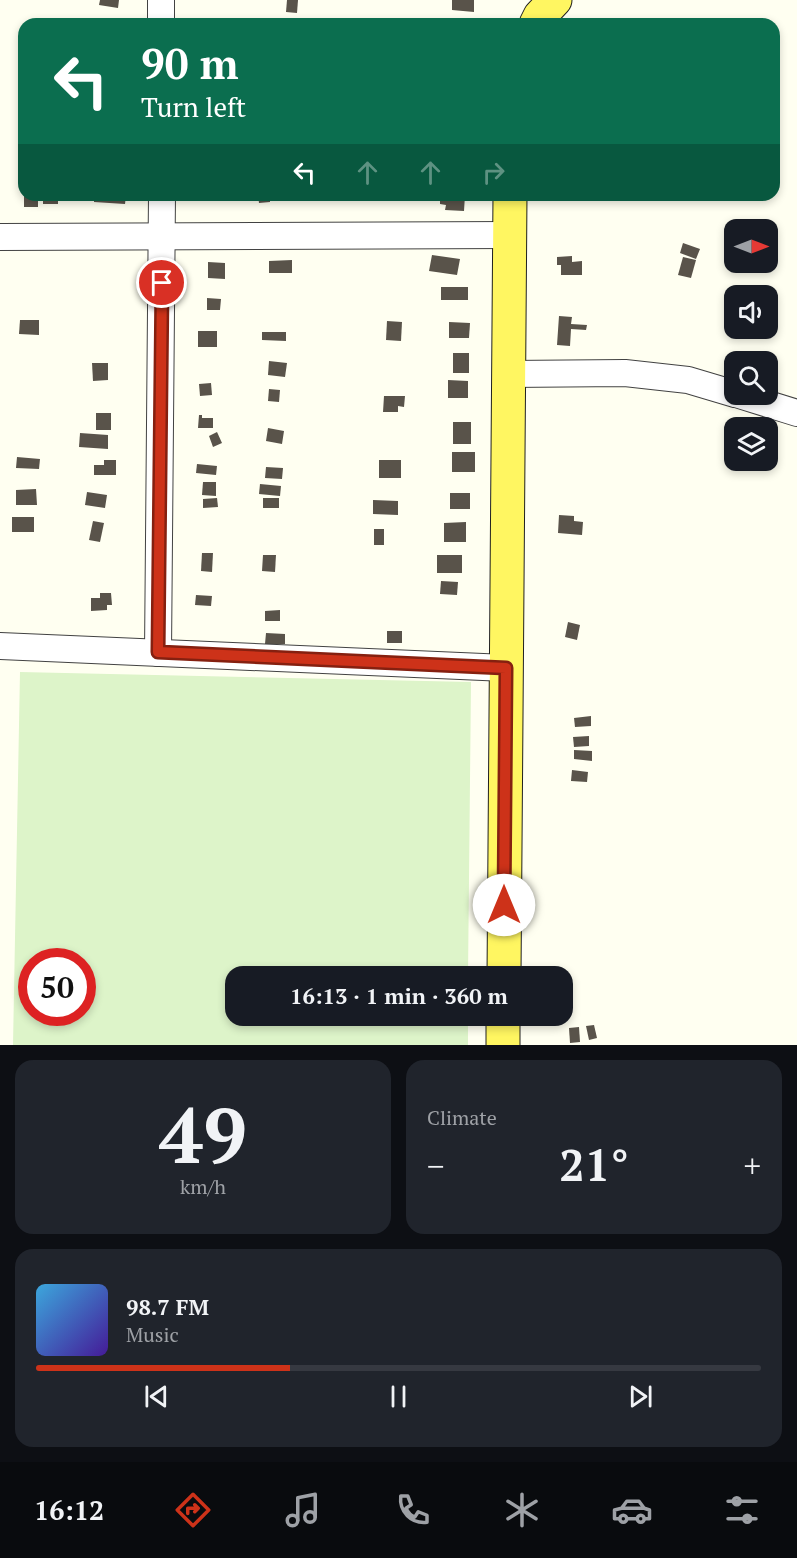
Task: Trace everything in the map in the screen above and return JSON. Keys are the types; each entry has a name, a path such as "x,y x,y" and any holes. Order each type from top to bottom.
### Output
{"main road":[{"path":"539,18 555,0"},
{"path":"504,966 510,201"},
{"path":"503,1026 503,1045"}],"street":[{"path":"161,0 161,18"},
{"path":"158,652 162,201"},
{"path":"0,237 509,235"},
{"path":"508,374 625,374 688,380 724,390"},
{"path":"771,405 797,413"},
{"path":"0,646 506,668"}],"green space":[{"path":"20,672 471,682 468,966 225,966 225,1026 468,1026 468,1045 13,1045"}],"building":[{"path":"100,0 119,0 118,8 99,5"},
{"path":"287,0 298,0 297,13 286,12"},
{"path":"452,0 474,0 474,12 452,10"},
{"path":"24,201 38,201 38,207 24,207"},
{"path":"43,201 58,201 58,204 43,204"},
{"path":"94,201 125,201 125,204"},
{"path":"440,201 465,201 464,211 445,210 446,205 440,204"},
{"path":"683,243 700,249 696,259 680,253"},
{"path":"432,255 460,259 457,275 429,271"},
{"path":"572,256 572,262 582,261 582,275 561,275 561,265 557,265 557,257"},
{"path":"683,257 696,260 691,278 678,275"},
{"path":"292,260 292,273 269,273 269,261"},
{"path":"208,262 225,263 225,279 208,278"},
{"path":"441,287 468,287 468,300 441,300"},
{"path":"207,298 221,299 220,310 207,310"},
{"path":"559,316 572,317 571,324 587,325 586,330 571,329 570,346 557,345"},
{"path":"20,320 39,320 39,335 19,334"},
{"path":"387,321 402,322 401,341 386,340"},
{"path":"449,322 470,323 469,338 449,338"},
{"path":"198,331 217,331 217,347 198,347"},
{"path":"262,332 286,332 286,341 262,340"},
{"path":"453,353 469,353 469,373 453,373"},
{"path":"269,361 287,363 285,377 268,375"},
{"path":"92,363 108,363 108,380 93,381"},
{"path":"448,380 468,381 468,398 448,398"},
{"path":"211,383 212,395 200,396 199,384"},
{"path":"269,389 280,390 279,402 268,401"},
{"path":"384,396 405,396 404,407 398,406 398,412 383,412"},
{"path":"96,413 111,413 111,430 96,430"},
{"path":"199,415 202,415 202,418 213,418 213,428 198,428"},
{"path":"453,422 471,422 471,444 453,444"},
{"path":"268,428 284,431 282,444 266,441"},
{"path":"217,432 222,443 213,447 209,436"},
{"path":"80,433 108,435 108,449 79,447"},
{"path":"452,452 475,452 475,472 452,472"},
{"path":"17,457 40,459 39,469 16,468"},
{"path":"104,460 116,460 116,475 94,475 94,465 104,465"},
{"path":"379,460 401,460 401,478 379,478"},
{"path":"197,464 217,466 216,475 196,473"},
{"path":"266,467 283,468 282,479 265,478"},
{"path":"203,482 216,482 216,496 202,495"},
{"path":"260,484 281,486 280,496 259,494"},
{"path":"36,489 37,505 16,505 16,490"},
{"path":"87,492 107,495 105,508 85,505"},
{"path":"450,493 470,493 470,509 450,509"},
{"path":"217,498 218,507 203,508 203,499"},
{"path":"263,498 279,498 279,508 263,508"},
{"path":"373,500 398,501 398,515 373,514"},
{"path":"559,515 574,516 574,521 583,522 582,535 558,533"},
{"path":"12,517 34,517 34,532 12,532"},
{"path":"93,521 104,523 100,542 89,540"},
{"path":"466,522 466,542 444,542 444,523"},
{"path":"374,529 384,529 384,545 374,545"},
{"path":"202,553 213,553 212,572 201,571"},
{"path":"263,555 276,555 275,572 262,571"},
{"path":"437,555 462,555 462,573 437,573"},
{"path":"441,581 458,582 457,595 440,594"},
{"path":"100,593 111,593 112,605 107,605 107,610 91,611 91,598 100,598"},
{"path":"196,595 212,596 211,606 195,605"},
{"path":"280,610 280,621 265,621 265,611"},
{"path":"568,622 580,625 577,640 565,637"},
{"path":"387,631 402,631 402,643 387,643"},
{"path":"266,633 285,634 285,644 265,644"},
{"path":"591,716 591,726 575,727 574,718"},
{"path":"589,736 589,746 574,747 573,737"},
{"path":"574,750 592,751 592,761 574,759"},
{"path":"572,770 588,772 587,782 571,781"},
{"path":"594,1025 597,1038 589,1040 586,1026"},
{"path":"579,1027 580,1042 570,1043 569,1028"}],"route":[{"path":"162,283 158,652 506,668 504,905"}]}
